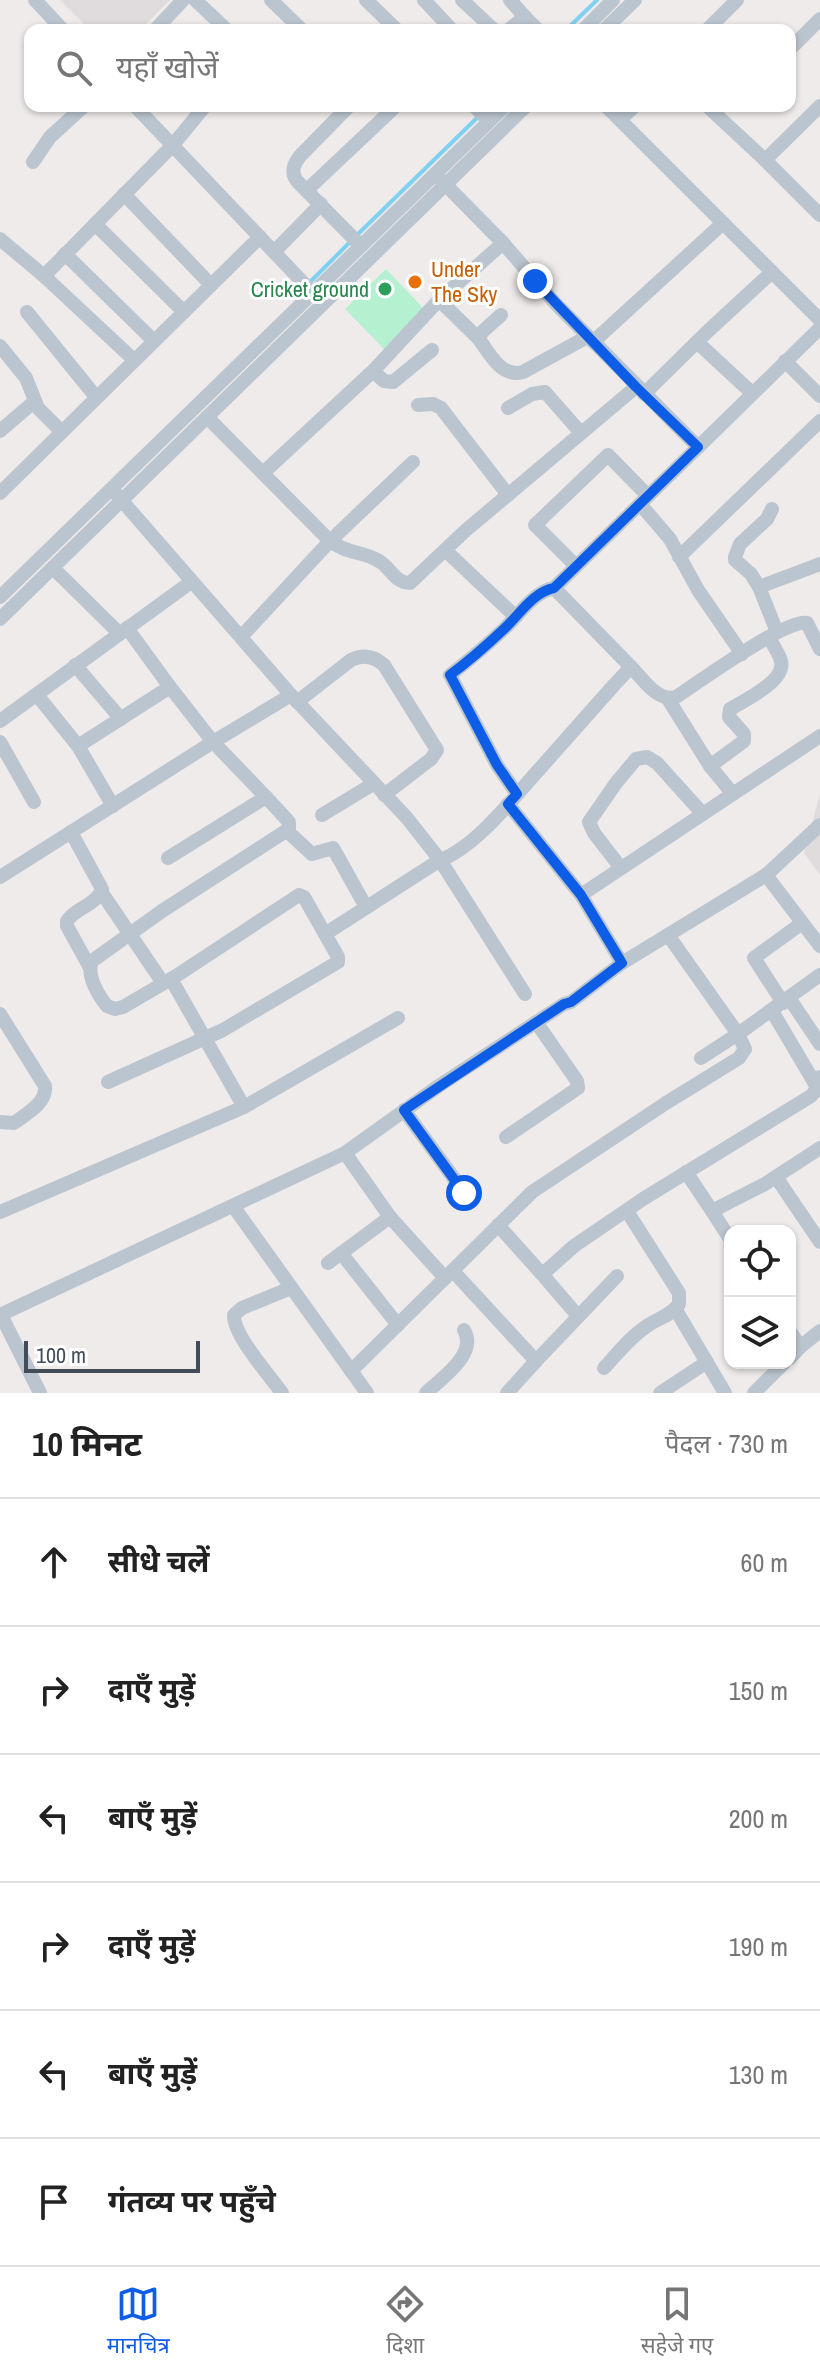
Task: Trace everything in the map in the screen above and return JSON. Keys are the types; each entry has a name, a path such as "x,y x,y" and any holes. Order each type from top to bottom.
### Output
{"street":[{"path":"35,0 57,24"},
{"path":"161,24 183,0"},
{"path":"195,0 221,24"},
{"path":"271,0 296,24"},
{"path":"366,0 391,24"},
{"path":"424,0 446,24"},
{"path":"462,0 488,24"},
{"path":"510,0 532,24"},
{"path":"589,24 613,0"},
{"path":"610,24 635,0"},
{"path":"713,24 737,0"},
{"path":"516,24 525,17"},
{"path":"796,43 820,19"},
{"path":"33,162 50,137 77,112"},
{"path":"141,112 313,293"},
{"path":"44,276 172,146 200,112"},
{"path":"343,112 300,156 293,166 294,177 361,246"},
{"path":"307,190 390,112"},
{"path":"480,112 489,121"},
{"path":"0,597 207,417 440,179 499,112"},
{"path":"0,619 53,568 116,495 361,246 519,112"},
{"path":"612,112 820,320"},
{"path":"620,120 629,112"},
{"path":"713,112 820,215"},
{"path":"721,119 727,112"},
{"path":"765,160 818,113"},
{"path":"440,179 503,243 555,303 698,447"},
{"path":"124,194 211,285"},
{"path":"274,252 321,204"},
{"path":"439,300 479,339 499,366 514,374 523,372 590,339 723,223"},
{"path":"95,224 184,312"},
{"path":"0,471 5,488 260,237"},
{"path":"0,239 134,360"},
{"path":"263,473 373,371 439,300 503,243"},
{"path":"65,254 154,341"},
{"path":"207,417 330,541 345,551 379,561 398,580 410,583 581,433 640,391 772,272"},
{"path":"27,312 96,397"},
{"path":"479,339 482,332 501,315"},
{"path":"622,963 581,895 512,799 450,675 535,598 554,588 785,361 818,335"},
{"path":"697,342 752,393"},
{"path":"0,346 26,378 42,413 61,431"},
{"path":"373,371 384,381 393,382 432,350"},
{"path":"785,361 820,396"},
{"path":"508,408 542,391 581,433"},
{"path":"0,431 35,401"},
{"path":"418,405 428,403 441,408 508,495"},
{"path":"679,557 820,421"},
{"path":"576,566 535,525 608,455 644,500 698,590 742,654"},
{"path":"241,637 330,541 413,462"},
{"path":"116,495 294,698 407,818 440,860 525,994"},
{"path":"710,766 744,741 744,734 728,714 730,709 780,674 781,660 759,587 751,574 735,560 740,544 767,519 772,509"},
{"path":"445,550 516,617"},
{"path":"759,587 820,564"},
{"path":"53,568 123,631 213,742 289,822 290,827 162,911 89,966"},
{"path":"0,721 191,582"},
{"path":"554,588 659,696 668,699 676,697 773,634 804,622 820,649"},
{"path":"0,877 213,742 294,698 359,656 370,656 384,665 437,750 431,759 384,795"},
{"path":"75,665 121,719"},
{"path":"325,934 440,860 450,857 493,820 631,667"},
{"path":"78,746 170,687"},
{"path":"37,695 78,746 113,806"},
{"path":"668,699 710,766 733,794"},
{"path":"581,895 820,736"},
{"path":"0,742 34,802"},
{"path":"621,868 589,822 636,759 647,757 657,763 703,814"},
{"path":"322,815 373,784"},
{"path":"168,858 266,797"},
{"path":"40,1393 0,1315 345,1153 404,1110 571,1002 622,963 766,875 820,825"},
{"path":"287,831 312,854 333,848 366,907"},
{"path":"71,832 102,886 102,893 205,1038 244,1107"},
{"path":"766,875 820,946"},
{"path":"102,893 70,915 67,926 103,1000 115,1009 167,981 299,895 304,897 338,957 337,963 250,1015 108,1082"},
{"path":"541,1273 552,1268 574,1246 686,1172 811,1096 817,1089 817,1079 781,1004 754,958 802,923"},
{"path":"351,1371 542,1183 739,1058 745,1049 738,1034 668,935"},
{"path":"701,1058 820,975"},
{"path":"781,1004 820,1044"},
{"path":"0,1014 45,1086 46,1093 39,1103 14,1123 0,1122"},
{"path":"0,1212 244,1107 398,1018"},
{"path":"506,1137 578,1088 577,1081 536,1022"},
{"path":"404,1110 469,1199"},
{"path":"712,1211 776,1177 820,1148"},
{"path":"345,1153 390,1217 536,1361"},
{"path":"686,1172 724,1230"},
{"path":"776,1177 820,1242"},
{"path":"233,1206 364,1392"},
{"path":"604,1368 637,1334 676,1310 679,1304 679,1293 627,1211"},
{"path":"328,1263 390,1217"},
{"path":"498,1225 578,1316"},
{"path":"341,1253 398,1325"},
{"path":"507,1393 617,1276"},
{"path":"282,1393 240,1335 234,1315 242,1308 291,1288"},
{"path":"676,1310 725,1393"},
{"path":"426,1393 465,1354 468,1340 464,1330"},
{"path":"796,1351 820,1331"},
{"path":"660,1393 707,1362"},
{"path":"754,1393 778,1369"}],"shaded area":[{"path":"60,0 170,0 146,24 84,24"},
{"path":"820,794 820,875 804,853"}],"green space":[{"name":"Cricket ground","path":"386,269 425,310 385,350 345,309"}],"waterway":[{"path":"572,24 597,0"},
{"path":"356,236 479,116"},
{"path":"312,280 350,242"}],"place":[{"name":"Under The Sky","path":"415,282"},
{"name":"Cricket ground","path":"385,289"}],"route":[{"path":"464,1193 404,1110 571,1002 622,963 581,895 508,804 517,794 497,765 450,675 535,598 554,588 698,447 535,281"}]}
